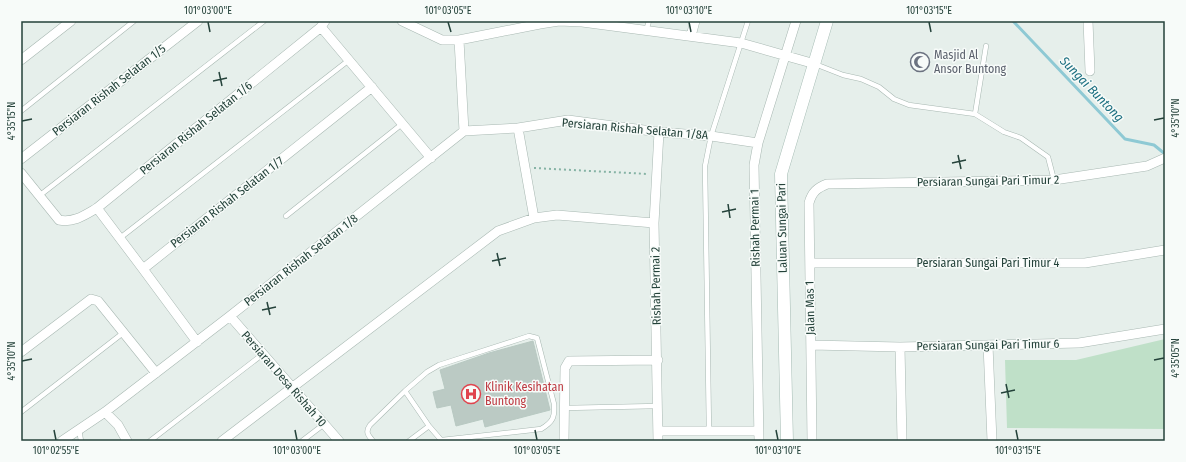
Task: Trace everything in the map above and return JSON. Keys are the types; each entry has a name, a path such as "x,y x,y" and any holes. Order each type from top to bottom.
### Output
{"main road":[{"name":"Laluan Sungai Pari","path":"787,441 781,174 827,21"}],"street":[{"path":"21,60 71,21"},
{"name":"Persiaran Rishah Selatan 1/5","path":"21,159 198,21"},
{"path":"402,21 442,40 459,40 559,21 582,22 741,43 815,64"},
{"path":"691,36 695,21"},
{"name":"Rishah Permai 1","path":"759,441 754,165 758,143 787,55 796,21"},
{"path":"1088,21 1090,71"},
{"path":"323,24 350,60 431,158"},
{"name":"Persiaran Rishah Selatan 1/6","path":"40,196 59,220 67,222 75,220 97,208 323,24"},
{"path":"459,40 464,131"},
{"name":"Persiaran Rishah Selatan 1/7","path":"143,269 372,87"},
{"name":"Persiaran Rishah Selatan 1/8A","path":"464,131 518,128 568,120 659,132 711,136 758,143"},
{"path":"518,128 534,218"},
{"name":"Persiaran Rishah Selatan 1/8","path":"62,441 105,412 197,342 464,131"},
{"name":"Rishah Permai 2","path":"658,441 658,360 654,223 659,132"},
{"name":"Persiaran Sungai Pari Timur 2","path":"828,184 1054,180 1147,166 1165,158"},
{"path":"21,173 40,196"},
{"name":"Jalan Mas 1","path":"812,441 809,203 812,195 818,188 828,184"},
{"path":"97,208 197,342"},
{"path":"222,441 498,231 534,218 557,215 654,223"},
{"name":"Persiaran Sungai Pari Timur 4","path":"810,263 1085,263 1165,250"},
{"path":"21,352 92,299 98,300 156,373"},
{"name":"Persiaran Desa Rishah 10","path":"230,316 338,441"},
{"name":"Persiaran Sungai Pari Timur 6","path":"811,345 900,346 1079,343 1165,329"},
{"path":"988,345 992,441"},
{"path":"900,346 902,441"},
{"path":"564,441 565,368 569,361 658,360"},
{"path":"105,412 118,425 127,441"},
{"path":"658,431 758,431"}],"lane":[{"path":"21,111 134,21"},
{"path":"40,196 264,21"},
{"path":"646,31 649,21"},
{"path":"709,431 705,166 711,136 748,21"},
{"path":"975,114 986,46"},
{"path":"120,238 350,60"},
{"path":"815,64 842,75 861,79 879,87 894,99 909,105 975,114 1004,132 1020,138 1048,157 1054,180"},
{"path":"286,216 402,124"},
{"path":"21,412 123,333"},
{"path":"373,441 367,433 367,429 404,391 427,372 439,365 529,336 537,338 554,404 555,415 551,423 541,429 442,441 429,426 404,391"},
{"path":"150,441 263,354"},
{"path":"565,408 658,406"},
{"path":"302,441 323,425"},
{"path":"409,441 429,426"},
{"path":"79,429 81,441"}],"path":[{"path":"525,168 657,174"}],"green space":[{"path":"1165,339 1165,429 1007,428 1005,360 1076,360"}],"building":[{"path":"533,341 550,410 485,427 483,419 456,426 451,405 437,408 433,392 445,389 440,370 489,353"}],"waterway":[{"name":"Sungai Buntong","path":"1013,21 1125,139 1154,145 1165,154"}],"place":[{"name":"Masjid Al Ansor Buntong","path":"920,62"},
{"name":"Klinik Kesihatan Buntong","path":"471,394"}]}
